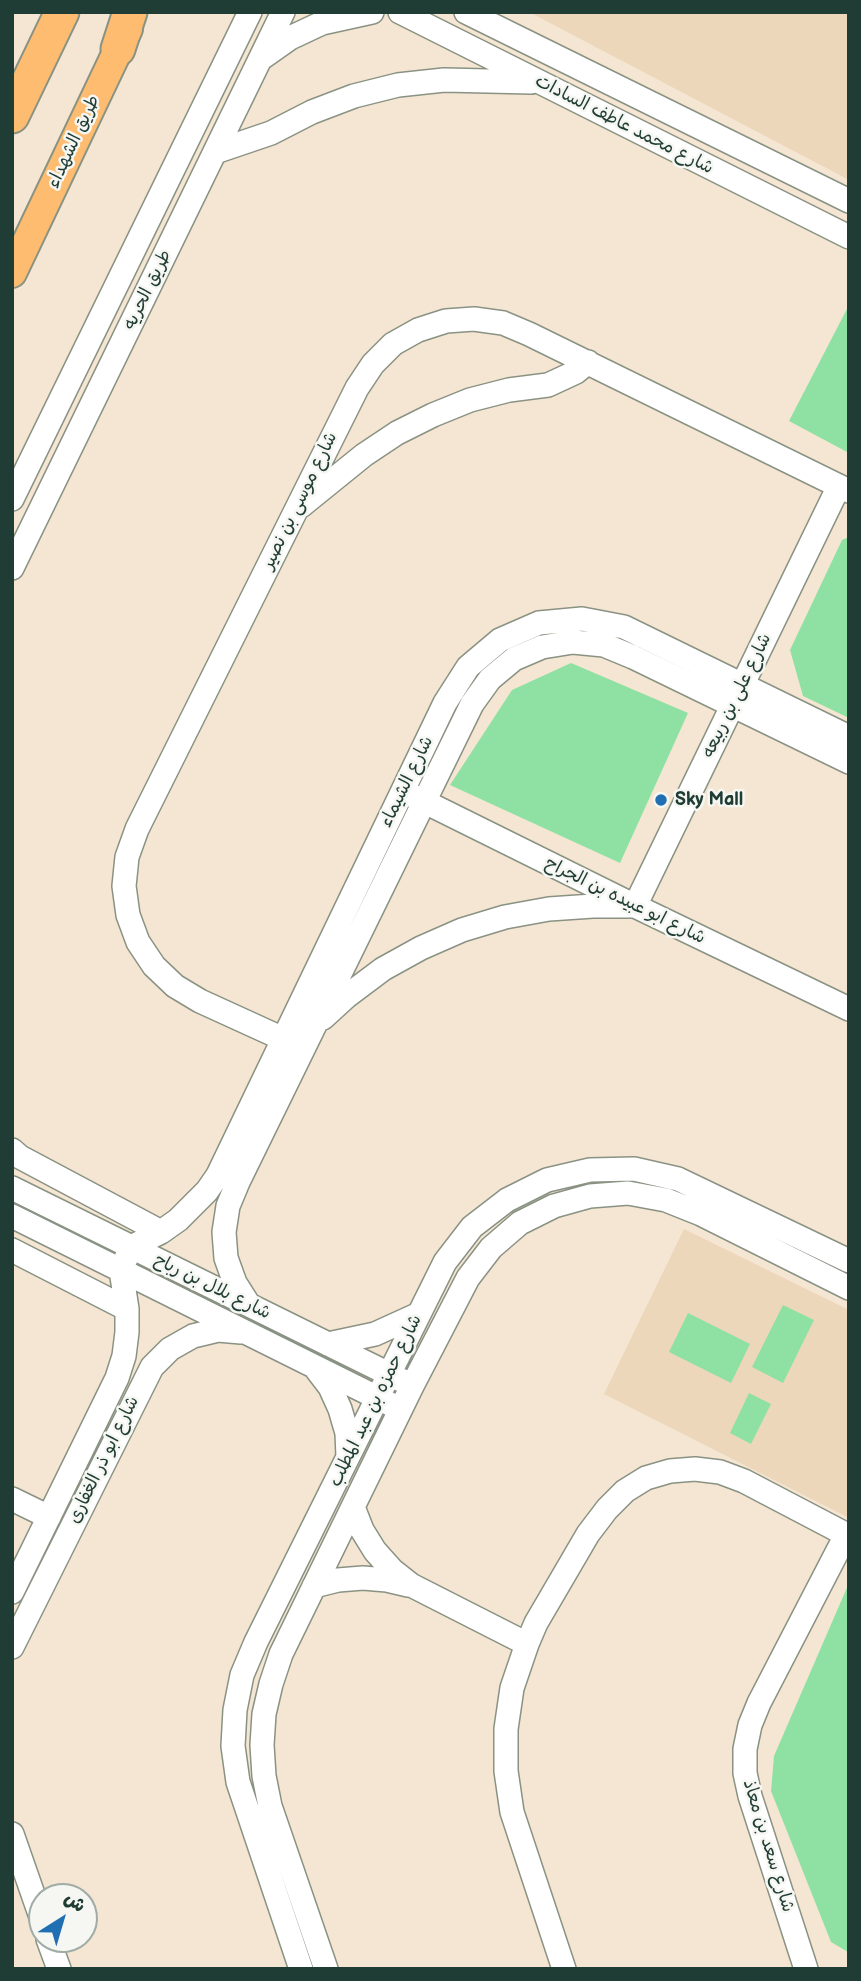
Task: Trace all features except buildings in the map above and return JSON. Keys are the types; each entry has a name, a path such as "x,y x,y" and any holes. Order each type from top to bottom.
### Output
{"highway":[{"path":"12,116 62,12"},
{"path":"118,49 130,12"}],"main road":[{"name":"طريق الشهداء","path":"12,273 137,12"}],"street":[{"name":"طريق الحريه","path":"12,499 250,12"},
{"name":"طريق الحريه","path":"12,568 18,541 283,12"},
{"path":"261,58 290,38 322,23 372,12"},
{"name":"شارع محمد عاطف السادات","path":"400,12 849,237"},
{"name":"شارع محمد عاطف السادات","path":"466,12 849,201"},
{"path":"215,152 271,133 312,112 354,96 398,85 444,80 539,82"},
{"name":"شارع موسى بن نصير","path":"293,1043 200,1001 175,986 154,966 138,942 128,915 124,886 127,857 137,829 357,388 373,364 393,344 418,330 446,321 474,319 503,323 844,488"},
{"path":"296,511 364,455 397,433 470,400 509,390 548,385 576,372 588,362"},
{"name":"شارع على بن ربيعه","path":"635,906 738,695 844,488"},
{"name":"شارع الشيماء","path":"250,1305 235,1283 226,1258 224,1232 228,1206 293,1043 402,791 445,703 468,667 500,639 539,623 582,619 624,627 849,762"},
{"name":"شارع الشيماء","path":"131,1247 161,1232 193,1207 218,1175 293,1043 314,1026 472,704 490,679 514,659 542,647 573,642 604,645 849,737"},
{"name":"شارع ابو عبيده بن الجراح","path":"402,791 849,1009"},
{"path":"314,1026 347,996 383,969 462,930 505,917 549,909 635,906"},
{"path":"12,1150 20,1157 161,1232"},
{"name":"شارع حمزه بن عبد المطلب","path":"301,1969 238,1782 233,1746 234,1710 243,1675 257,1642 348,1457 445,1262 472,1227 507,1200 547,1180 590,1170 634,1169 678,1179 849,1261"},
{"name":"شارع بلال بن رباح","path":"12,1188 412,1385"},
{"name":"شارع حمزه بن عبد المطلب","path":"326,1969 270,1806 264,1776 264,1714 281,1654 314,1586 412,1385 468,1278 491,1248 520,1223 554,1206 590,1196 628,1194 666,1200 701,1214 849,1288"},
{"name":"شارع بلال بن رباح","path":"12,1216 401,1410"},
{"path":"121,1270 131,1247"},
{"path":"12,1250 127,1308"},
{"name":"شارع ابو ذر الغفارى","path":"12,1592 117,1378 124,1356 127,1332 127,1308 121,1270"},
{"path":"328,1344 375,1334 419,1314"},
{"name":"شارع ابو ذر الغفارى","path":"12,1647 152,1367 170,1349 193,1336 218,1330 244,1332"},
{"path":"315,1367 330,1387 340,1409 347,1433 348,1457"},
{"path":"564,1969 512,1812 506,1771 506,1729 512,1688 527,1644 536,1623 588,1534 625,1491 646,1478 670,1471 695,1469 720,1472 744,1481 847,1535"},
{"path":"12,1499 49,1517"},
{"path":"353,1507 362,1530 375,1551 392,1570 411,1585 527,1644"},
{"name":"شارع سعد بن معاذ","path":"806,1969 750,1796 745,1773 745,1749 750,1725 759,1703 847,1535"},
{"path":"314,1586 363,1578 411,1585"},
{"path":"12,1834 29,1883"},
{"path":"288,1930 310,1922"}],"shaded area":[{"path":"529,12 849,12 849,180"},
{"path":"684,1229 849,1310 849,1518 604,1394"}],"green space":[{"path":"849,305 849,453 789,421"},
{"path":"849,537 849,718 803,696 790,650 842,540"},
{"path":"571,663 688,713 620,863 450,785 512,690"},
{"path":"783,1305 814,1320 783,1383 752,1367"},
{"path":"688,1313 750,1344 731,1383 669,1352"},
{"path":"749,1393 771,1404 751,1444 730,1433"},
{"path":"849,1583 848,1952 831,1942 771,1791 774,1756"}],"place":[{"name":"Sky Mall","path":"661,800"}]}
